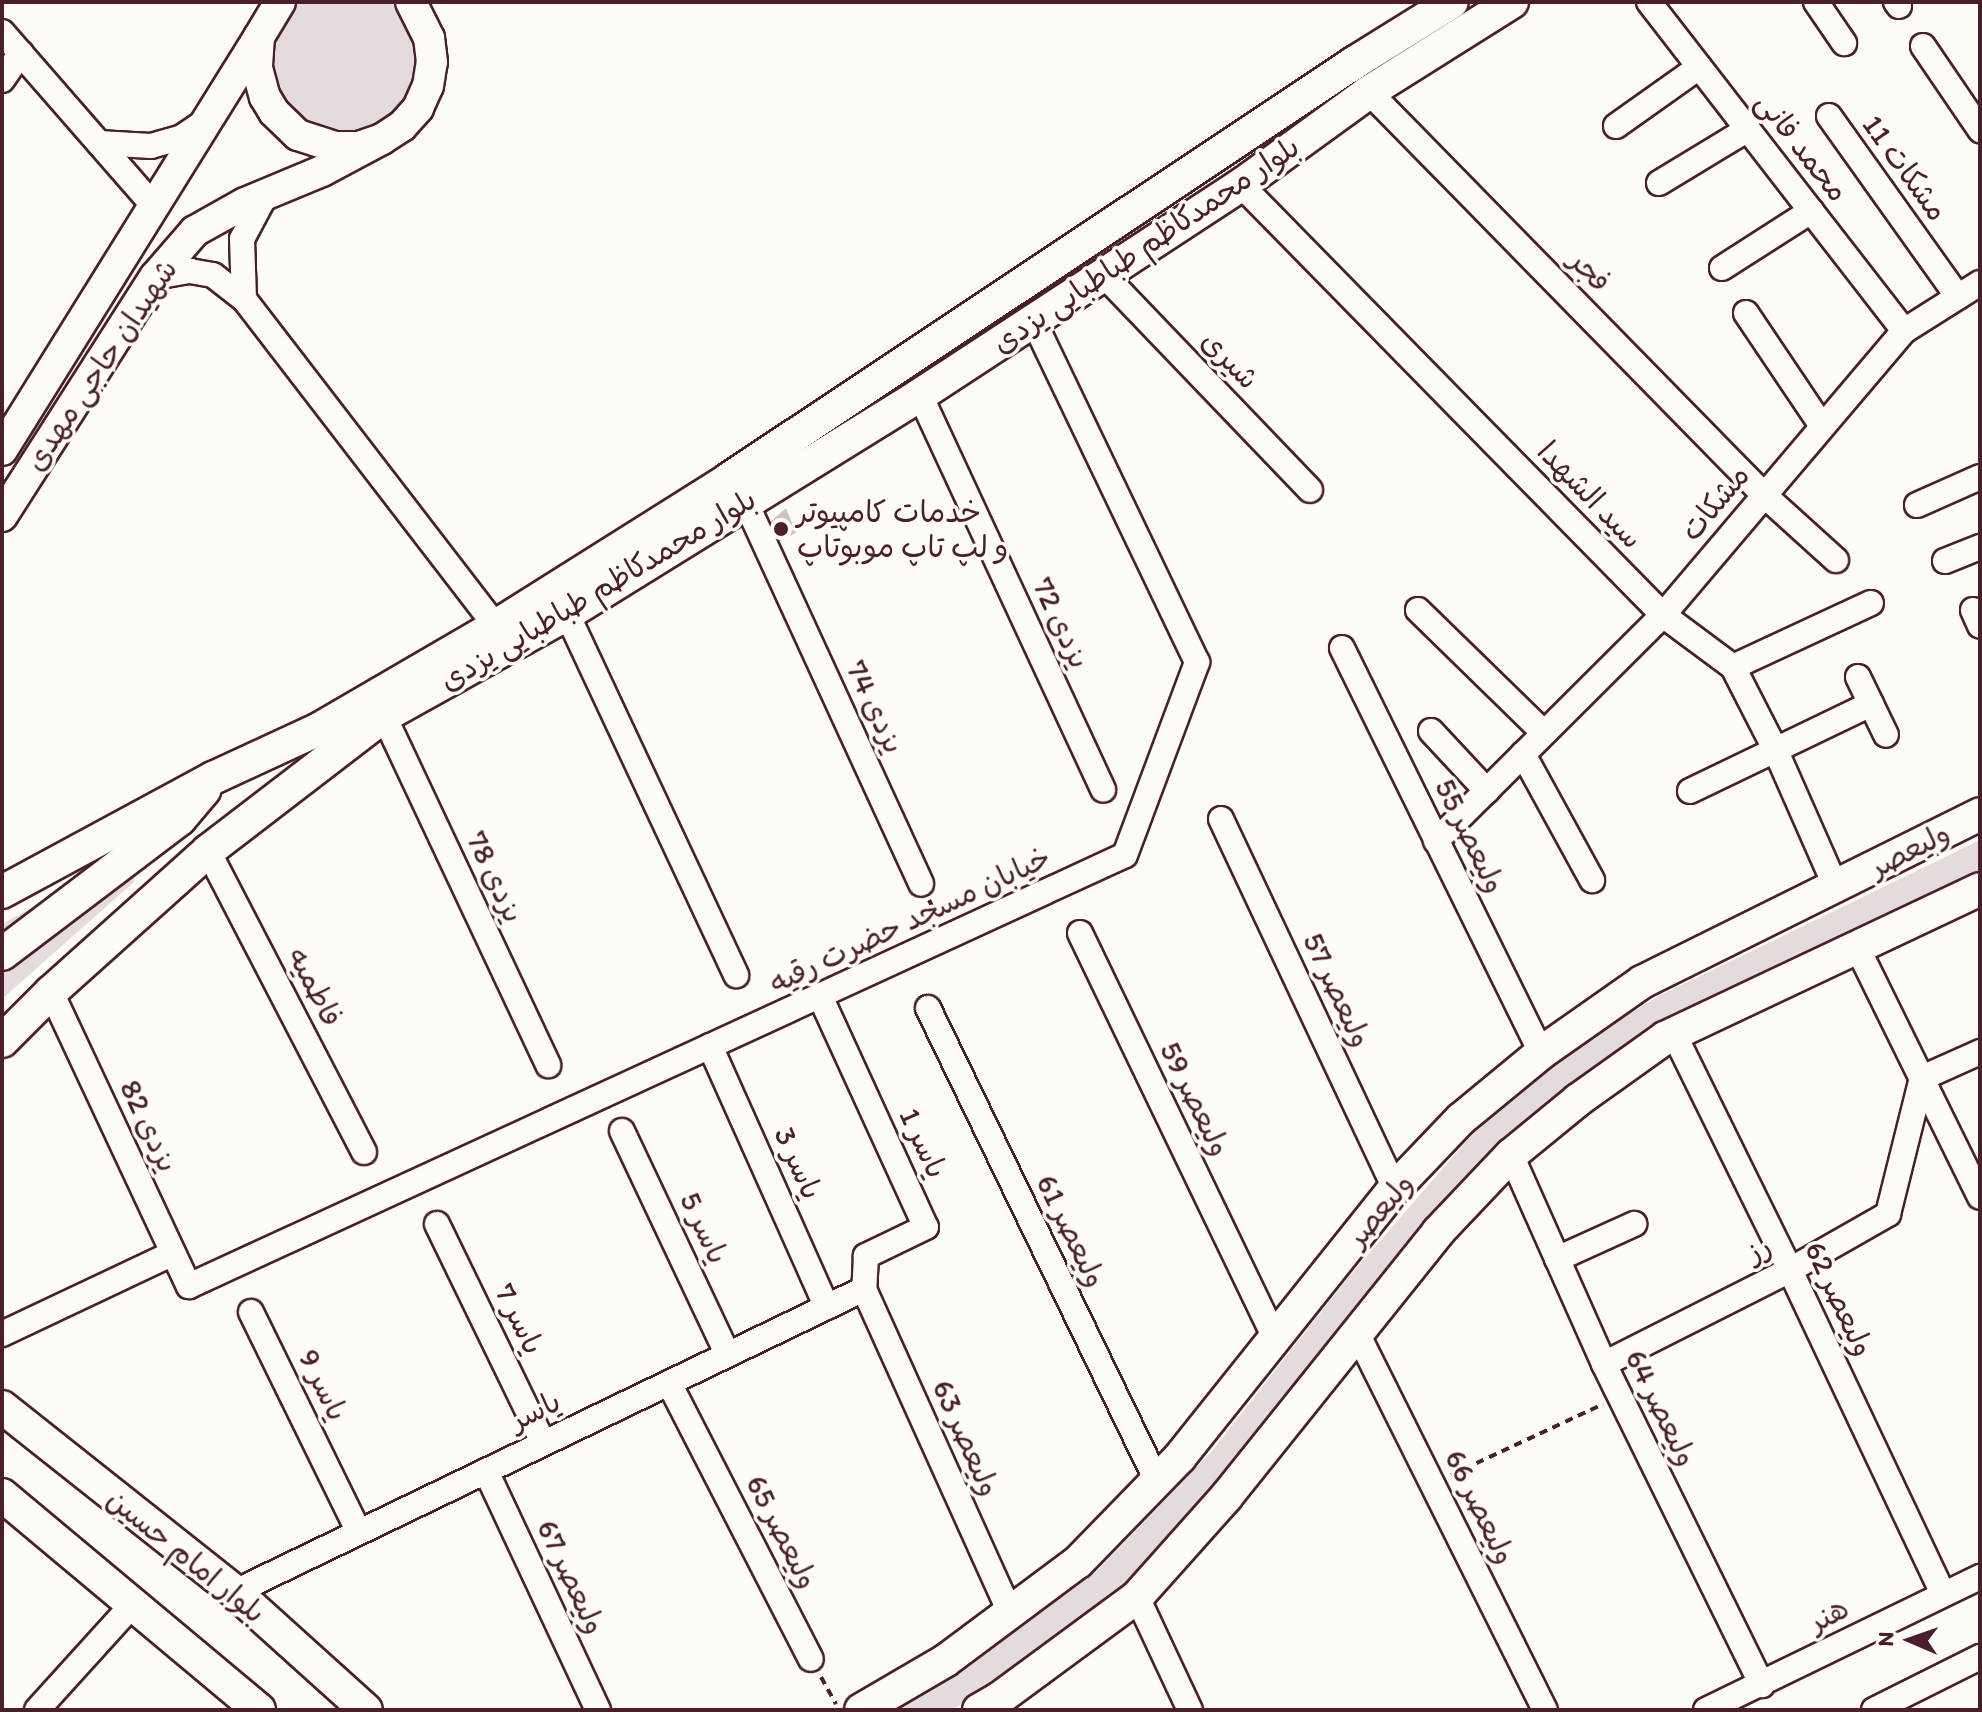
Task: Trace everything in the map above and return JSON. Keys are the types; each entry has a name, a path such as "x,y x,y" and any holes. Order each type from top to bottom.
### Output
{"main road":[{"name":"بلوار محمدکاظم طباطبایی یزدی","path":"2,892 213,778 319,729 496,626 729,479 1354,63 1452,2"},
{"name":"بلوار محمدکاظم طباطبایی یزدی","path":"2,1041 51,992 208,851 384,716 567,614 920,395 1241,185 1479,12 1512,2"},
{"path":"2,954 180,819 213,778"},
{"name":"ولیعصر","path":"861,1710 945,1661 1078,1562 1157,1481 1395,1188 1461,1119 1541,1053 1642,982 1980,814"},
{"name":"ولیعصر","path":"995,1706 1137,1597 1226,1497 1438,1232 1511,1155 1578,1100 1674,1034 1980,889"},
{"name":"بلوار امام حسین","path":"4,1406 235,1592 366,1710"},
{"path":"2,1495 259,1710"}],"street":[{"name":"شهیدان حاجی مهدی","path":"2,450 280,2"},
{"name":"محمد فانی","path":"1649,2 1904,331"},
{"path":"1816,2 1844,43"},
{"name":"شهیدان حاجی مهدی","path":"2,516 155,277 195,231 382,139 402,126 418,108 428,86 431,50 415,7"},
{"path":"2,32 154,206"},
{"path":"259,37 257,68 265,97 285,124 312,141 335,147 359,147 382,139"},
{"path":"1923,46 1980,130"},
{"path":"2,80 21,53"},
{"path":"1616,126 1699,67"},
{"name":"فجر","path":"1369,92 1764,495 1836,560"},
{"name":"11 مشکات","path":"1829,116 1958,297"},
{"path":"99,143 151,146 182,137 208,120"},
{"path":"1659,183 1748,129"},
{"name":"سید الشهدا","path":"1241,185 1663,615 1733,667 1775,749 1836,887"},
{"path":"244,299 242,239 266,194"},
{"path":"1722,268 1811,211"},
{"path":"155,277 190,271 213,275 244,299 496,626"},
{"name":"شیری","path":"1103,274 1310,490"},
{"name":"مشکات","path":"1436,841 1663,615 1904,331 1980,283"},
{"path":"1746,313 1822,426"},
{"name":"خیابان مسجد حضرت رقیه","path":"189,1286 1125,855 1197,662 1033,320"},
{"name":"یزدی 72","path":"920,395 1103,790"},
{"path":"1917,505 1980,477"},
{"name":"یزدی 74","path":"746,503 921,884"},
{"path":"1945,561 1980,547"},
{"path":"1733,667 1871,603"},
{"path":"1418,610 1544,733"},
{"path":"567,614 736,975"},
{"name":"ولیعصر 55","path":"1342,648 1541,1053"},
{"path":"1858,677 1886,735"},
{"path":"1690,791 1871,704"},
{"name":"یزدی 78","path":"384,716 548,1065"},
{"path":"1431,731 1487,791"},
{"path":"1523,754 1592,880"},
{"name":"ولیعصر 57","path":"1221,819 1395,1188"},
{"name":"فاطمیه","path":"208,851 364,1152"},
{"name":"ولیعصر 59","path":"1080,933 1275,1339"},
{"path":"1858,949 1980,1197"},
{"name":"یزدی 82","path":"51,992 189,1286"},
{"name":"یاسر 1","path":"820,996 926,1227 866,1256 864,1289"},
{"name":"ولیعصر 61","path":"928,1008 1157,1481"},
{"name":"ولیعصر 62","path":"1674,1034 1943,1594"},
{"name":"یاسر 3","path":"710,1046 827,1307"},
{"path":"1922,1078 1980,1052"},
{"name":"رز","path":"1604,1364 1790,1270 1888,1214 1922,1078"},
{"name":"یاسر 5","path":"622,1131 727,1353"},
{"name":"ولیعصر 64","path":"1511,1155 1604,1364 1762,1685"},
{"name":"یاسر 7","path":"437,1224 543,1442"},
{"path":"1557,1259 1634,1224"},
{"path":"2,1334 173,1253"},
{"name":"یاسر","path":"235,1592 358,1530 864,1289"},
{"name":"ولیعصر 63","path":"864,1289 1010,1613"},
{"name":"یاسر 9","path":"251,1312 358,1530"},
{"name":"ولیعصر 66","path":"1357,1333 1545,1710"},
{"name":"ولیعصر 65","path":"669,1383 811,1659"},
{"name":"ولیعصر 67","path":"486,1471 598,1710"},
{"name":"هنر","path":"1706,1710 1980,1577"},
{"path":"1137,1597 1190,1710"},
{"path":"37,1710 133,1604"},
{"path":"1874,1710 1980,1657"}],"path":[{"path":"921,884 948,938"},
{"path":"1432,1484 1620,1397"},
{"path":"811,1659 839,1710"}],"shaded area":[{"path":"290,2 400,2 414,21 420,82 402,113 359,137 305,128 269,86 275,18"},
{"path":"1980,840 1980,873 1616,1055 1204,1505 1114,1595 991,1687 951,1710 890,1710 985,1654 1097,1571 1212,1451 1347,1279 1471,1136 1563,1054 1657,997"},
{"path":"124,859 135,881 2,999 2,924"}],"building":[{"name":"خدمات کامپیوتر و لپ تاپ موبوتاپ","path":"786,508 796,533 780,541 771,521"}],"place":[{"name":"خدمات کامپیوتر و لپ تاپ موبوتاپ","path":"781,529"}]}
